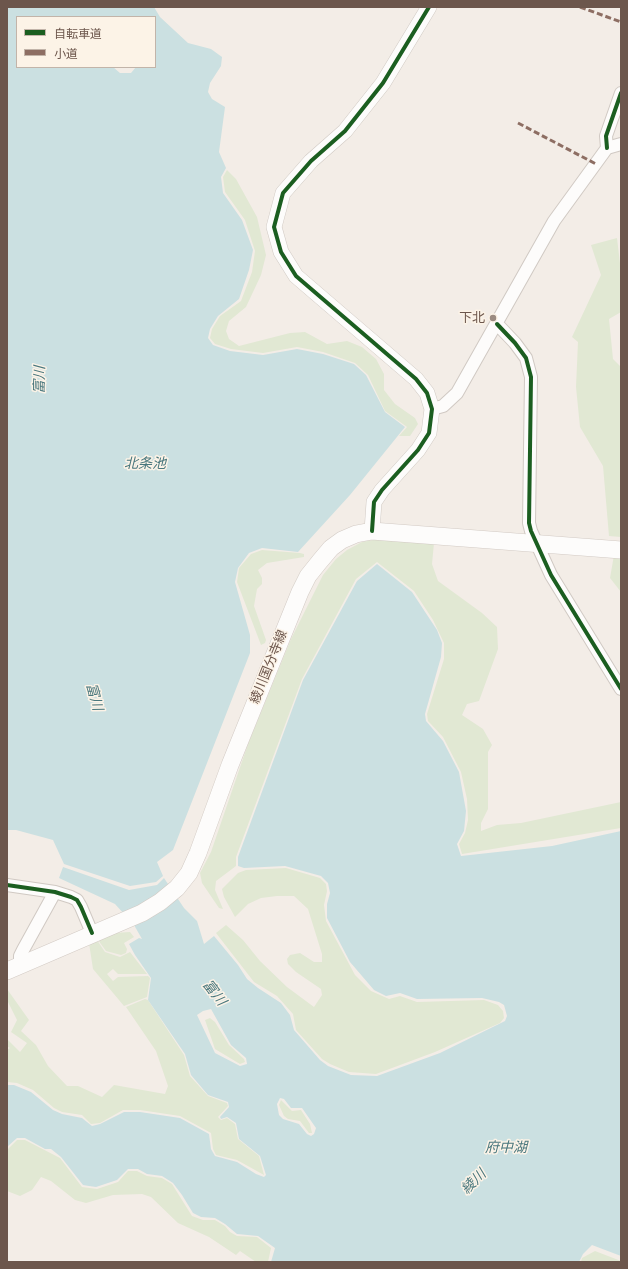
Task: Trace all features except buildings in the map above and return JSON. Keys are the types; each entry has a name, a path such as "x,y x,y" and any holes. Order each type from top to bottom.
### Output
{"main road":[{"name":"綾川国分寺線","path":"14,968 92,933 123,922 160,902 177,888 189,873 198,853 230,765 300,592 308,576 331,548 356,534 372,531 621,550"}],"street":[{"path":"372,531 374,502 426,439 432,421 432,409 427,393 416,379 296,276 281,252 274,227 283,193 311,161 344,131 383,83 429,7"},
{"path":"607,148 606,136 621,93"},
{"path":"432,409 443,406 457,393 554,221 607,148 621,144"},
{"path":"497,324 515,343 526,358 531,377 529,523 550,575 621,689"},
{"path":"7,885 55,892 77,900 92,933"},
{"path":"14,968 55,892"}],"green space":[{"path":"227,170 236,179 257,217 266,255 261,275 246,307 229,321 226,331 229,339 239,346 290,333 305,332 327,344 347,341 362,347 376,359 384,374 384,390 395,404 415,418 418,424 410,436 399,436 407,427 385,411 368,375 355,363 323,352 297,347 263,353 231,349 215,344 210,338 212,329 220,316 241,301 252,272 255,251 245,220 225,192 223,177"},
{"path":"617,238 621,272 621,312 609,319 613,359 621,367 621,537 609,536 603,466 580,427 576,387 578,342 572,337 601,275 591,245"},
{"path":"378,539 434,543 432,564 438,581 482,613 497,627 498,649 479,701 467,704 462,715 483,729 492,745 488,752 488,809 481,823 481,831 497,825 521,823 621,802 621,828 462,854 459,844 465,833 468,820 467,799 461,772 443,737 428,721 427,714 444,659 444,643 433,620 414,591 377,562 356,579 302,679 236,857 236,866 216,881 215,890 223,909 219,908 202,883 200,873 211,852 248,744 291,639 323,575 336,559 347,550 362,542"},
{"path":"262,550 300,553 304,554 304,557 267,563 258,570 262,578 262,584 257,589 254,606 266,640 265,643 261,645 237,582 239,568 251,554"},
{"path":"614,555 621,556 621,592 610,578"},
{"path":"286,868 320,878 326,884 327,891 324,905 326,921 355,975 371,991 389,999 400,996 417,1002 484,1000 498,1005 503,1011 504,1018 500,1023 435,1052 376,1074 349,1072 322,1059 296,1030 293,1014 277,996 254,982 216,933 226,925 243,940 260,961 287,987 314,1007 322,995 321,989 296,972 288,964 287,959 290,955 300,953 314,962 322,962 322,954 308,909 294,896 277,896 261,898 248,904 235,917 224,897 222,889 238,873 246,870"},
{"path":"130,932 134,937 124,943 127,949 126,953 121,955 106,951 98,940 114,933"},
{"path":"97,940 105,952 120,957 130,952 147,974 118,974 113,969 107,974 113,981 118,977 148,976 150,978 147,997 124,1006 93,969 89,943"},
{"path":"7,989 29,1020 21,1031 36,1045 48,1066 67,1086 78,1086 102,1097 114,1085 165,1094 168,1086 156,1051 126,1007 145,999 148,1000 184,1055 190,1076 208,1096 227,1103 228,1106 218,1117 221,1120 227,1118 235,1124 238,1139 259,1156 264,1175 237,1160 216,1155 213,1149 211,1133 180,1116 140,1110 123,1110 100,1123 91,1124 82,1115 62,1112 54,1108 33,1090 17,1083 7,1082 7,1050 10,1048 7,1046 7,1039 20,1052 27,1043 11,1032 17,1020 7,1000"},
{"path":"210,1018 215,1022 229,1045 244,1059 245,1062 240,1064 215,1049 205,1020"},
{"path":"281,1100 292,1111 301,1110 310,1124 312,1133 309,1133 300,1121 288,1119 284,1116 279,1105"},
{"path":"17,1140 25,1140 60,1158 82,1187 97,1189 118,1182 128,1171 137,1171 147,1176 162,1178 172,1184 192,1216 203,1220 215,1220 237,1236 257,1237 271,1248 268,1262 256,1262 240,1251 236,1255 209,1237 178,1223 151,1197 142,1194 113,1195 86,1203 75,1200 51,1181 41,1177 32,1190 20,1196 7,1191 7,1150"},
{"path":"595,1251 621,1262 581,1262 582,1258"}],"water":[{"name":"北条池","path":"7,7 154,7 160,17 188,43 211,49 222,57 221,66 210,83 208,92 212,99 225,107 219,152 226,168 221,177 223,193 242,220 253,250 249,270 239,299 218,316 210,329 208,338 213,345 230,351 263,355 297,349 323,354 354,364 366,375 385,412 405,427 350,495 298,552 262,548 249,553 238,568 235,582 250,635 250,653 173,850 157,862 163,876 156,882 130,886 64,864 53,840 16,830 7,830"},
{"name":"府中湖","path":"377,564 412,592 437,630 442,643 441,657 425,714 426,721 443,741 459,772 466,811 464,831 457,844 461,856 552,846 621,831 621,1256 592,1245 583,1254 579,1262 271,1262 275,1248 258,1236 237,1234 215,1218 201,1217 193,1213 173,1183 162,1176 147,1174 138,1169 128,1169 117,1180 96,1187 83,1185 61,1157 51,1149 45,1149 25,1138 17,1138 7,1147 7,1085 14,1085 31,1092 53,1110 62,1114 82,1118 92,1126 100,1124 124,1112 140,1112 180,1118 209,1134 211,1149 215,1156 237,1162 256,1174 264,1177 266,1175 260,1156 239,1139 236,1123 227,1117 221,1119 220,1117 229,1107 228,1102 208,1095 191,1075 185,1054 148,1000 151,978 129,944 139,938 142,939 134,925 115,904 59,878 63,867 129,890 157,885 164,878 184,908 197,921 204,944 214,936 238,965 247,979 281,1003 290,1015 294,1030 320,1060 328,1066 351,1075 377,1076 440,1053 505,1021 507,1016 504,1005 499,1002 482,998 417,999 400,993 386,996 374,990 350,962 327,918 327,904 330,893 328,883 321,876 285,866 244,868 238,866 238,857 303,680 357,581","holes":["211,1009 231,1045 246,1058 247,1064 240,1066 215,1053 197,1015 203,1011","280,1098 284,1099 291,1108 302,1108 316,1128 314,1134 311,1136 307,1134 299,1124 283,1119 279,1115 277,1104"]}],"marked path":[{"path":"580,7 621,22"},
{"path":"518,123 596,164"}],"cycle path":[{"path":"372,531 374,502 382,490 418,450 429,433 432,409 427,393 416,379 296,276 281,252 274,227 283,193 311,161 345,131 383,83 429,7"},
{"path":"607,148 606,136 621,93"},
{"path":"497,324 515,343 526,358 531,377 529,523 531,531 551,575 621,689"},
{"path":"7,885 55,892 77,900 92,933"}],"place":[{"name":"下北","path":"493,318"}],"water label":[{"name":"富川","path":"40,380"},
{"name":"富川","path":"94,697"},
{"name":"富川","path":"214,993"},
{"name":"綾川","path":"474,1182"}]}
